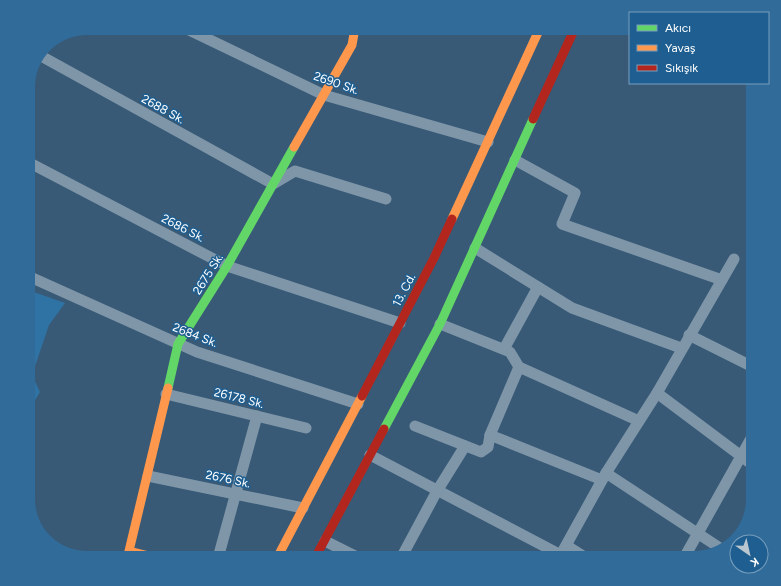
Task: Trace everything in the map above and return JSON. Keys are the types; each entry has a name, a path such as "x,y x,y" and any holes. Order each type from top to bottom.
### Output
{"main road":[{"name":"2675 Sk.","path":"129,551 148,476 178,344 227,266 352,45 354,35"},
{"name":"13. Cd.","path":"281,551 434,258 537,35"},
{"path":"319,551 440,324 572,35"}],"street":[{"name":"2690 Sk.","path":"200,35 324,95 488,142"},
{"name":"2688 Sk.","path":"44,58 273,184"},
{"path":"515,160 575,192 562,224 722,280"},
{"name":"2686 Sk.","path":"35,166 227,266 400,323"},
{"path":"273,184 295,171 386,199"},
{"path":"475,248 572,308 681,348"},
{"path":"563,551 604,477 657,393 681,348 734,259"},
{"name":"2684 Sk.","path":"35,279 178,344 358,404"},
{"path":"504,349 538,287"},
{"path":"440,324 504,349 510,352 519,367 639,422"},
{"path":"689,335 746,364"},
{"path":"415,426 481,452 488,447 490,435 519,367"},
{"path":"657,393 746,460"},
{"name":"26178 Sk.","path":"166,394 306,428"},
{"path":"220,551 237,494 257,416"},
{"path":"490,435 604,477 717,546"},
{"path":"405,551 437,491 464,446"},
{"path":"688,551 746,448"},
{"path":"370,455 437,491 558,551"},
{"name":"2676 Sk.","path":"148,476 303,508"},
{"path":"325,541 345,551"}],"path":[{"path":"263,551 266,545"}],"shaded area":[{"path":"35,292 65,303 49,325 35,366"},
{"path":"35,381 40,392 35,400"}],"traffic: fast":[{"path":"384,429 440,324 533,119"},
{"path":"168,388 178,344 227,266 294,147"}],"traffic: slow":[{"path":"294,147 352,45 354,35"},
{"path":"452,219 537,35"},
{"path":"129,551 168,388"},
{"path":"281,551 362,396"}],"traffic: jam":[{"path":"533,119 572,35"},
{"path":"362,396 434,258 452,219"},
{"path":"319,551 384,429"}]}
